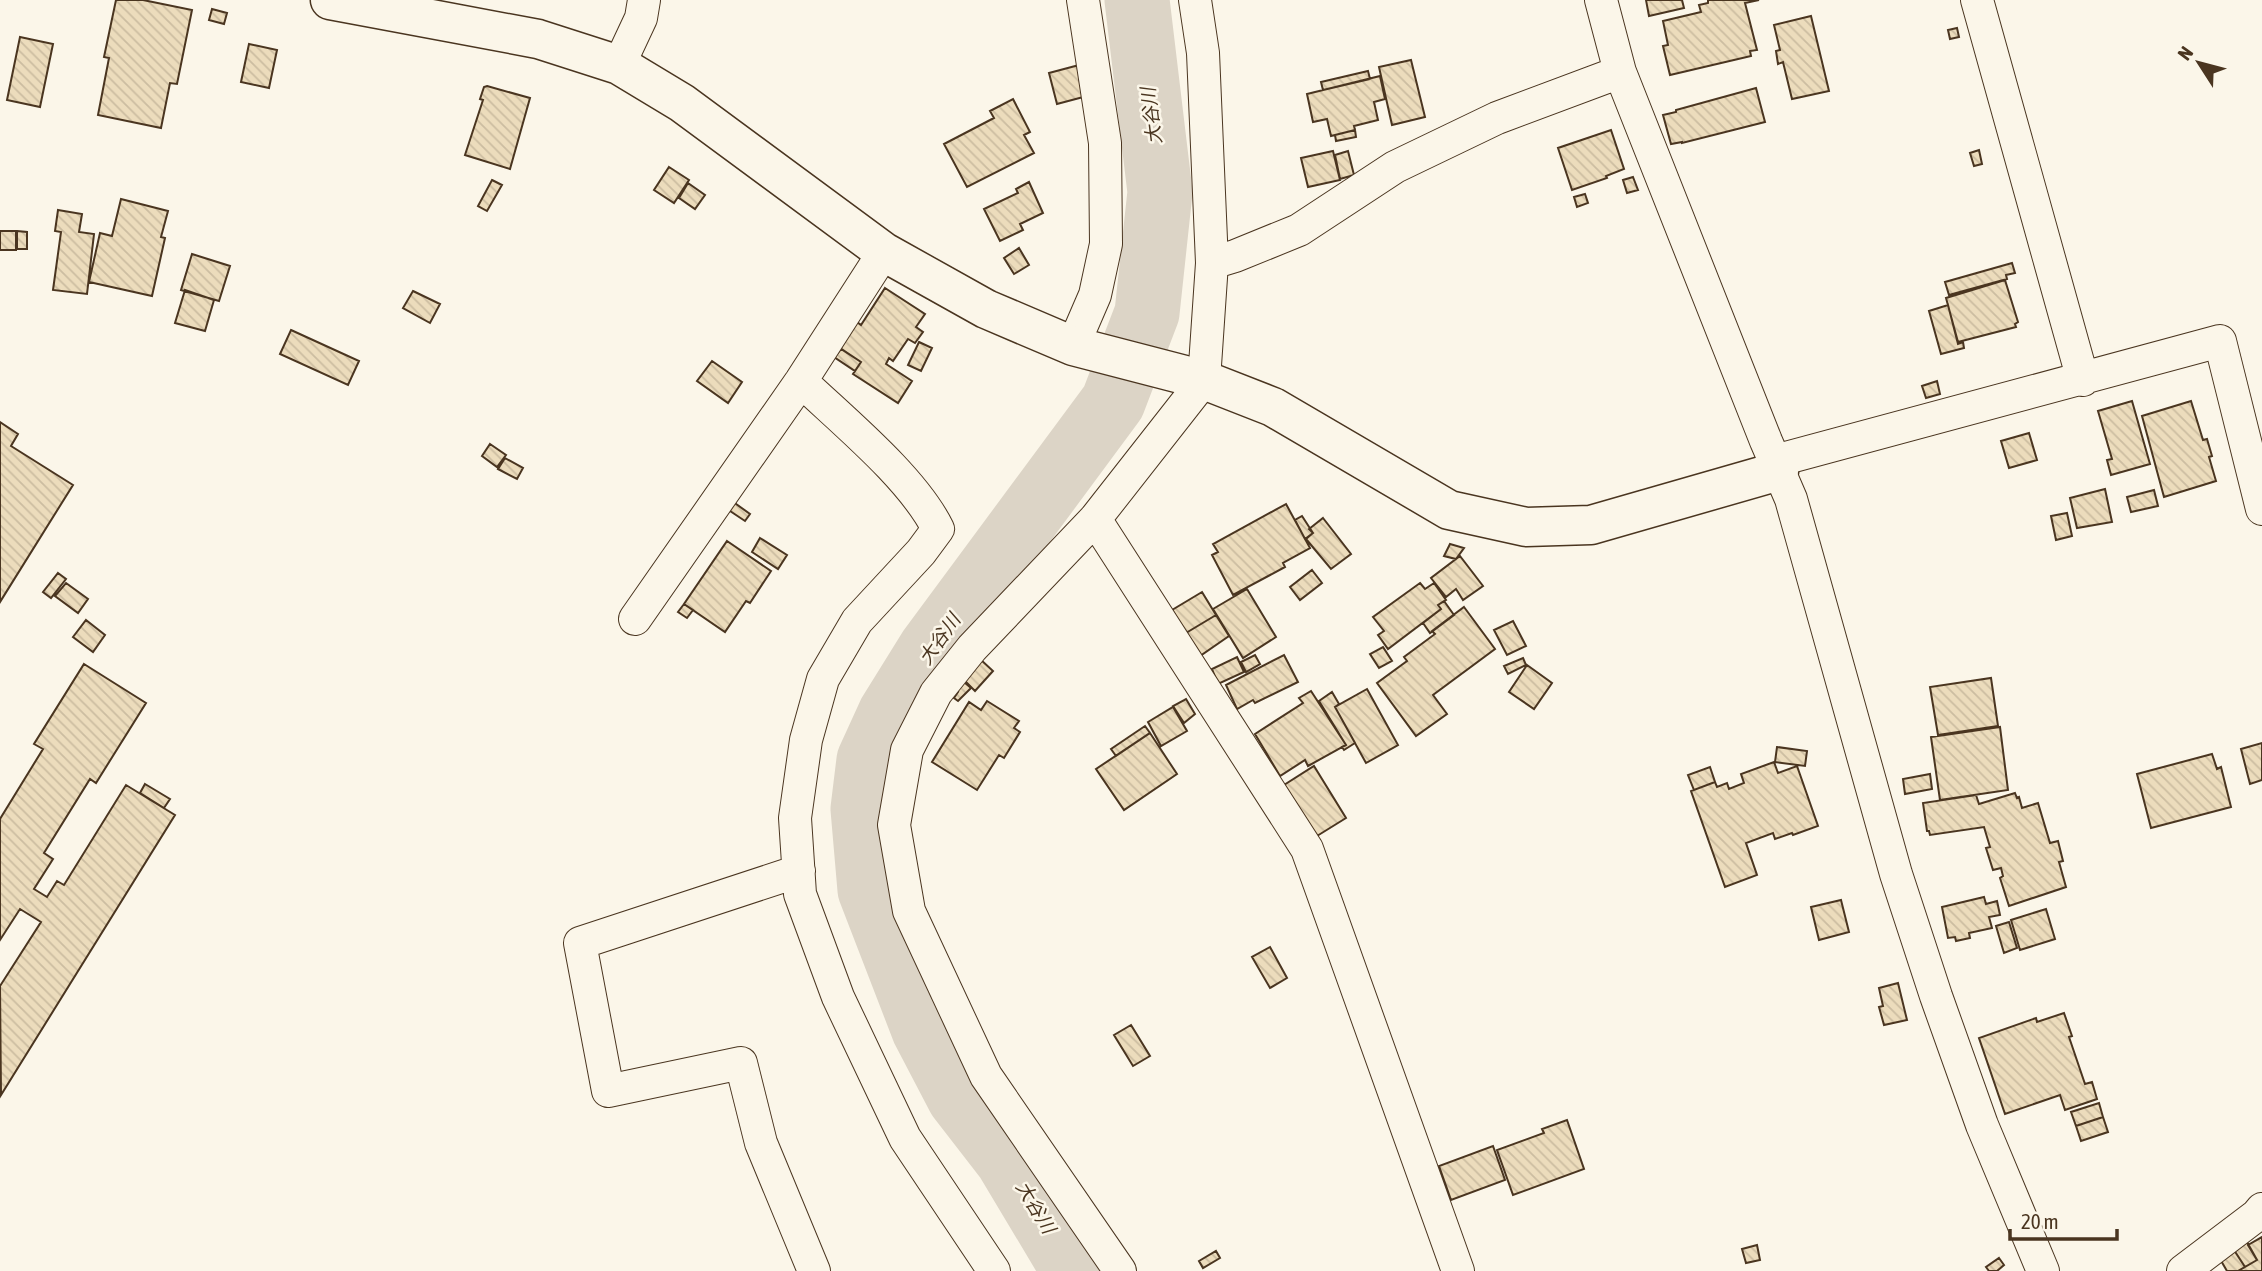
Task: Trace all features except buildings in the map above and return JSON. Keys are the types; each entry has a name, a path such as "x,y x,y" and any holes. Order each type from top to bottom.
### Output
{"street":[{"path":"330,0 538,39 619,65 682,103 884,252 986,309 1083,349 1204,380 1273,407 1449,510 1526,527 1591,525 1777,466 2220,341 2262,509"},
{"path":"619,65 641,18 644,0"},
{"path":"1083,0 1105,143 1106,244 1083,349"},
{"path":"1120,1271 986,1076 909,911 894,825 907,750 936,693 972,648 1095,519 1204,380 1212,264 1203,53 1195,0"},
{"path":"1601,0 1620,72 1791,499 1896,874 1982,1125 2043,1271"},
{"path":"1977,0 2083,380"},
{"path":"1212,264 1300,230 1395,167 1497,118 1620,72"},
{"path":"635,619 801,381 884,252"},
{"path":"801,381 887,464 929,512 938,529 921,552 857,621 823,679 806,740 795,817 800,894 838,997 905,1138 994,1271"},
{"path":"1095,519 1307,849 1458,1271"},
{"path":"799,871 579,943 608,1091 741,1063 761,1143 814,1271"},
{"path":"2183,1271 2262,1209"}],"waterway":[{"name":"大谷川","path":"1074,1271 1007,1159 959,1097 924,1030 870,890 863,809 869,760 890,714 931,648 1113,402 1147,313 1160,192 1137,0"}]}
